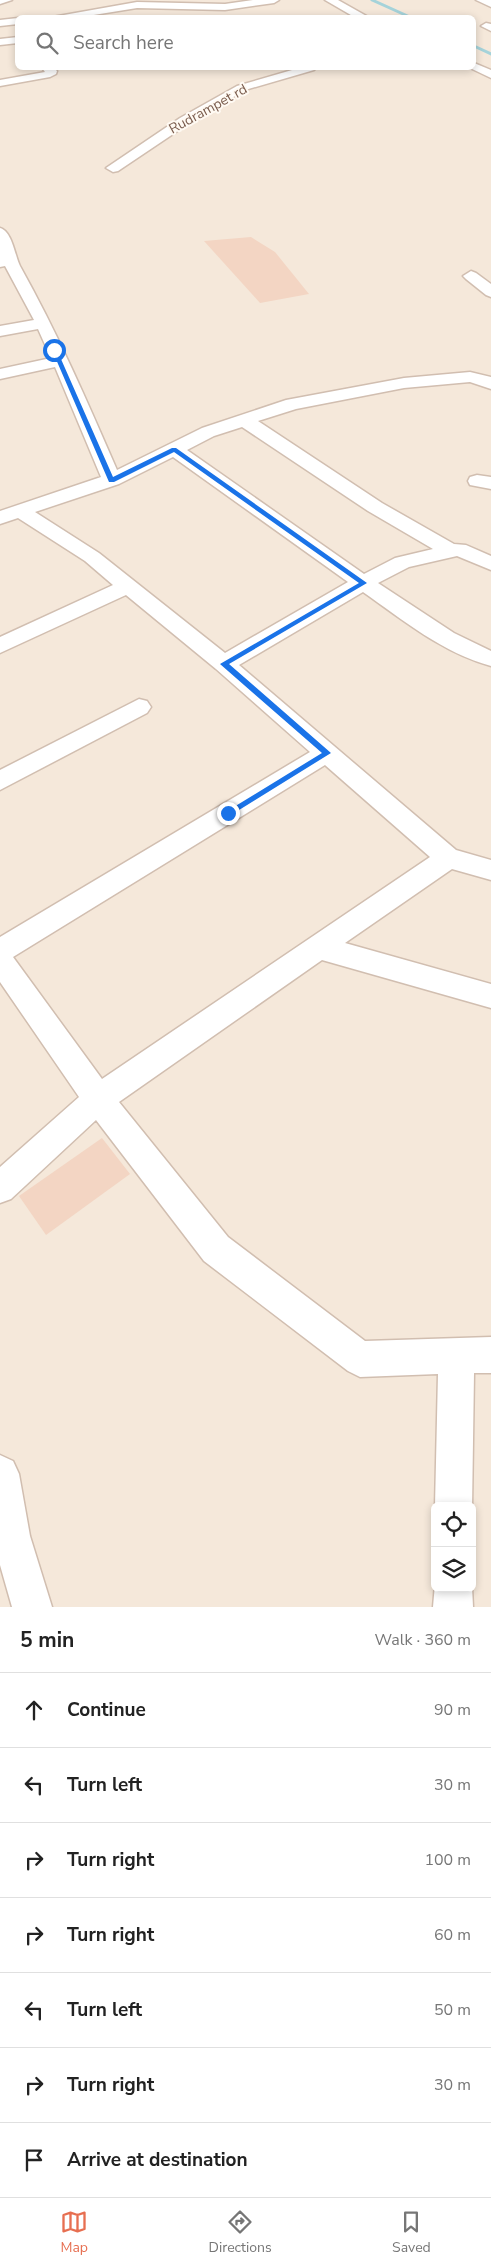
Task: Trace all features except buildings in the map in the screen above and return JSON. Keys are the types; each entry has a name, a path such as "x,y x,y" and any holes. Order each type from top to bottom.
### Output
{"street":[{"path":"0,1 7,0"},
{"path":"73,15 137,6 274,0"},
{"path":"330,0 359,15"},
{"path":"480,0 491,4"},
{"path":"0,23 15,22"},
{"path":"0,42 15,40"},
{"path":"476,60 486,58"},
{"path":"476,67 491,75"},
{"path":"0,83 50,74 50,70"},
{"name":"Rudrampet rd","path":"113,168 184,121 241,88 303,70"},
{"path":"0,232 5,262 44,323 112,480"},
{"path":"471,276 491,292"},
{"path":"0,331 44,323"},
{"path":"0,374 59,361"},
{"path":"7,514 112,480 208,432 292,404 404,383 470,377 484,380 491,384"},
{"path":"244,420 367,502 452,551"},
{"path":"174,449 364,583 458,645 491,659"},
{"path":"7,514 92,557 224,664 448,858 491,870"},
{"path":"224,664 402,562 459,549 491,564"},
{"path":"0,646 127,586"},
{"path":"0,781 139,707"},
{"path":"0,951 327,753"},
{"path":"0,1188 98,1099 448,858"},
{"path":"318,947 491,996"},
{"path":"0,960 98,1099 216,1249 360,1359 474,1355 455,1502"},
{"path":"0,1474 11,1536 32,1607"},
{"path":"453,1592 453,1607"}],"shaded area":[{"path":"0,0 491,0 491,1607 0,1607"}],"waterway":[{"path":"372,0 405,15"},
{"path":"476,47 491,54"}],"route":[{"path":"54,350 112,480 174,449 364,583 324,604 224,664 327,753 228,813"}]}
